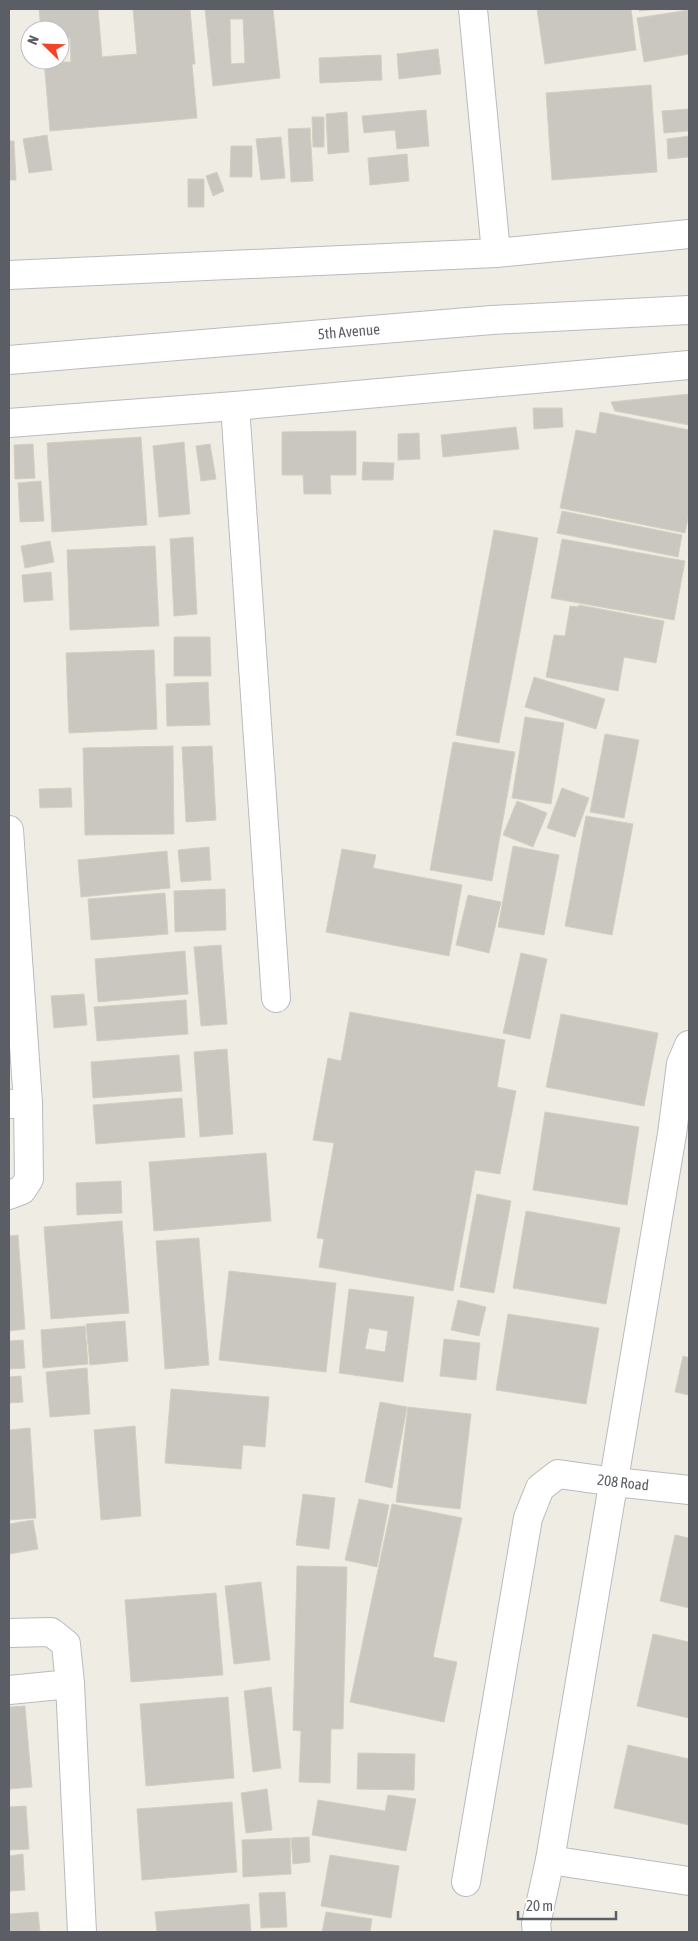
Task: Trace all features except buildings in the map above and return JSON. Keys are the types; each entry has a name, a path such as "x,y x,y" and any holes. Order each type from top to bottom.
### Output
{"street":[{"path":"473,9 496,252"},
{"path":"9,276 496,252 689,234"},
{"name":"5th Avenue","path":"9,360 492,320 689,310"},
{"path":"9,422 235,406 689,365"},
{"path":"235,406 276,998"},
{"path":"9,830 18,1104 29,1179 22,1190 9,1195"},
{"path":"537,1932 536,1924 550,1860 614,1482 681,1127 681,1064 689,1045"},
{"name":"208 Road","path":"466,1882 528,1518 540,1488 558,1474 689,1490"},
{"path":"9,1633 52,1632 66,1644 70,1684 82,1932"},
{"path":"9,1690 70,1684"},
{"path":"550,1860 689,1882"}]}
